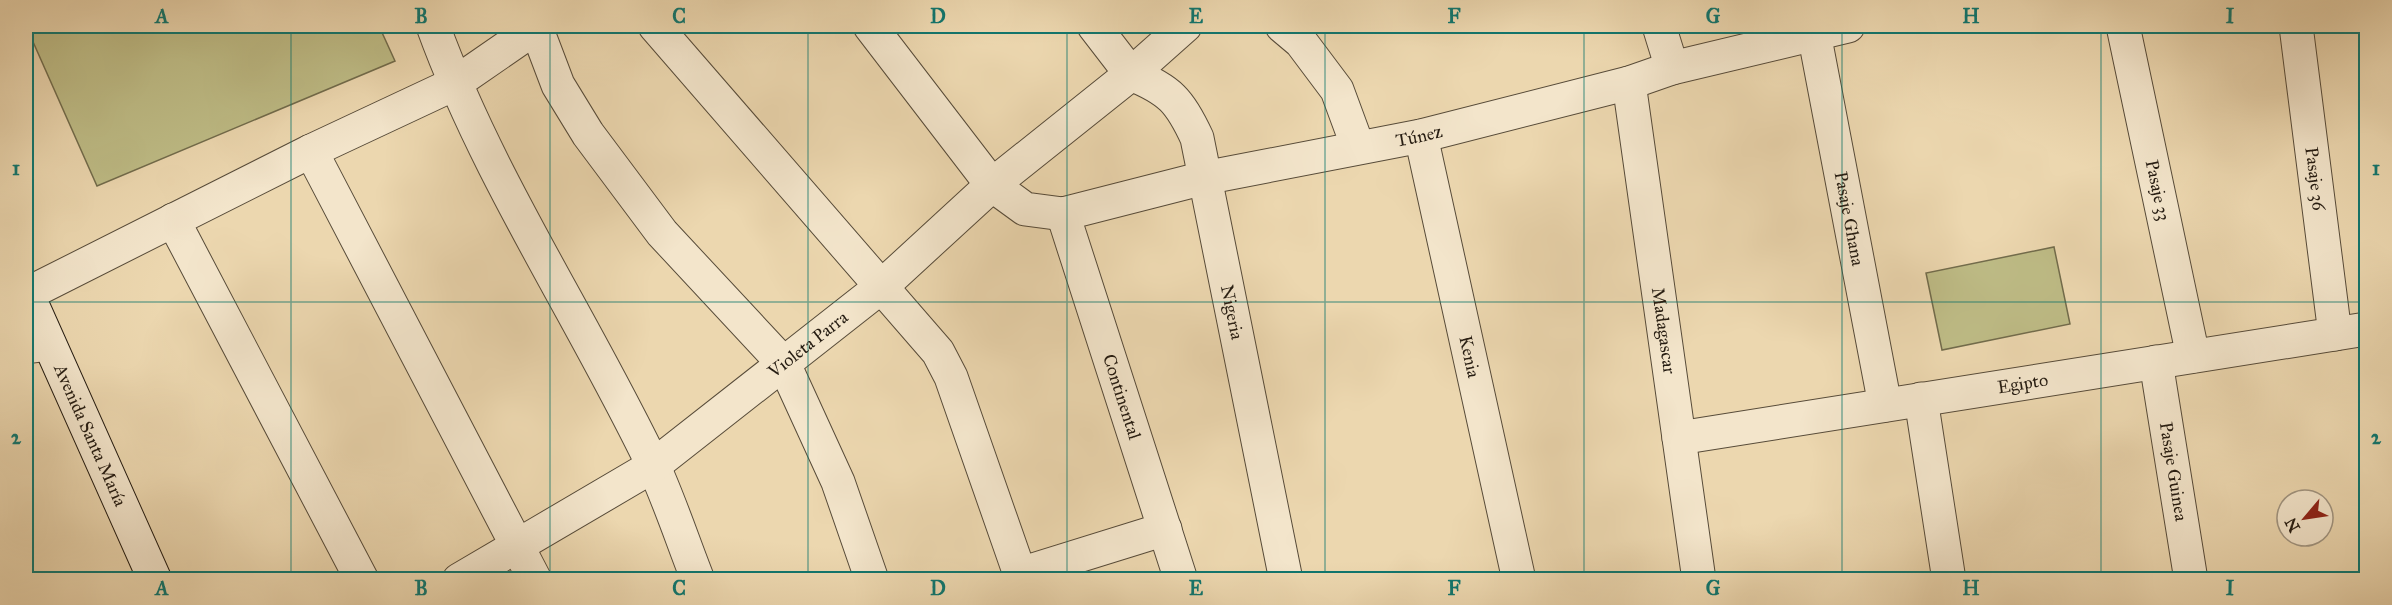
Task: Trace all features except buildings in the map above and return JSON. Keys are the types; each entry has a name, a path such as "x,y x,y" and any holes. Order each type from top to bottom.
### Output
{"street":[{"path":"433,26 454,84 487,153 653,466 698,579"},
{"path":"26,293 454,84 537,26 558,85 588,134 662,233 784,364 838,482 872,579"},
{"path":"655,26 938,352 951,376 1021,577 1165,529"},
{"name":"Túnez","path":"870,26 992,185 1025,209 1062,214 1204,178 1421,135 1629,83 1672,68 1848,26"},
{"path":"1094,26 1131,74"},
{"name":"Violeta Parra","path":"459,579 653,466 881,287 992,185 1131,74 1185,26"},
{"path":"1282,26 1301,42 1337,90 1358,147"},
{"path":"1659,26 1672,68"},
{"name":"Pasaje 33","path":"2123,26 2193,357"},
{"name":"Pasaje 36","path":"2296,26 2351,331"},
{"name":"Pasaje Ghana","path":"1814,33 1885,405"},
{"name":"Nigeria","path":"1131,74 1157,85 1183,108 1197,138 1286,579"},
{"name":"Madagascar","path":"1629,83 1699,579"},
{"name":"Kenia","path":"1421,135 1520,579"},
{"path":"311,152 536,579"},
{"name":"Continental","path":"1062,214 1181,579"},
{"path":"173,220 362,579"},
{"name":"Avenida Santa María","path":"26,293 37,345 156,579"},
{"name":"Egipto","path":"1679,438 2351,331"},
{"name":"Pasaje Guinea","path":"2156,362 2192,579"},
{"path":"1921,399 1949,579"}],"shaded area":[{"path":"26,26 379,26 395,61 97,186"},
{"path":"2054,247 2070,324 1942,350 1926,273"}]}
